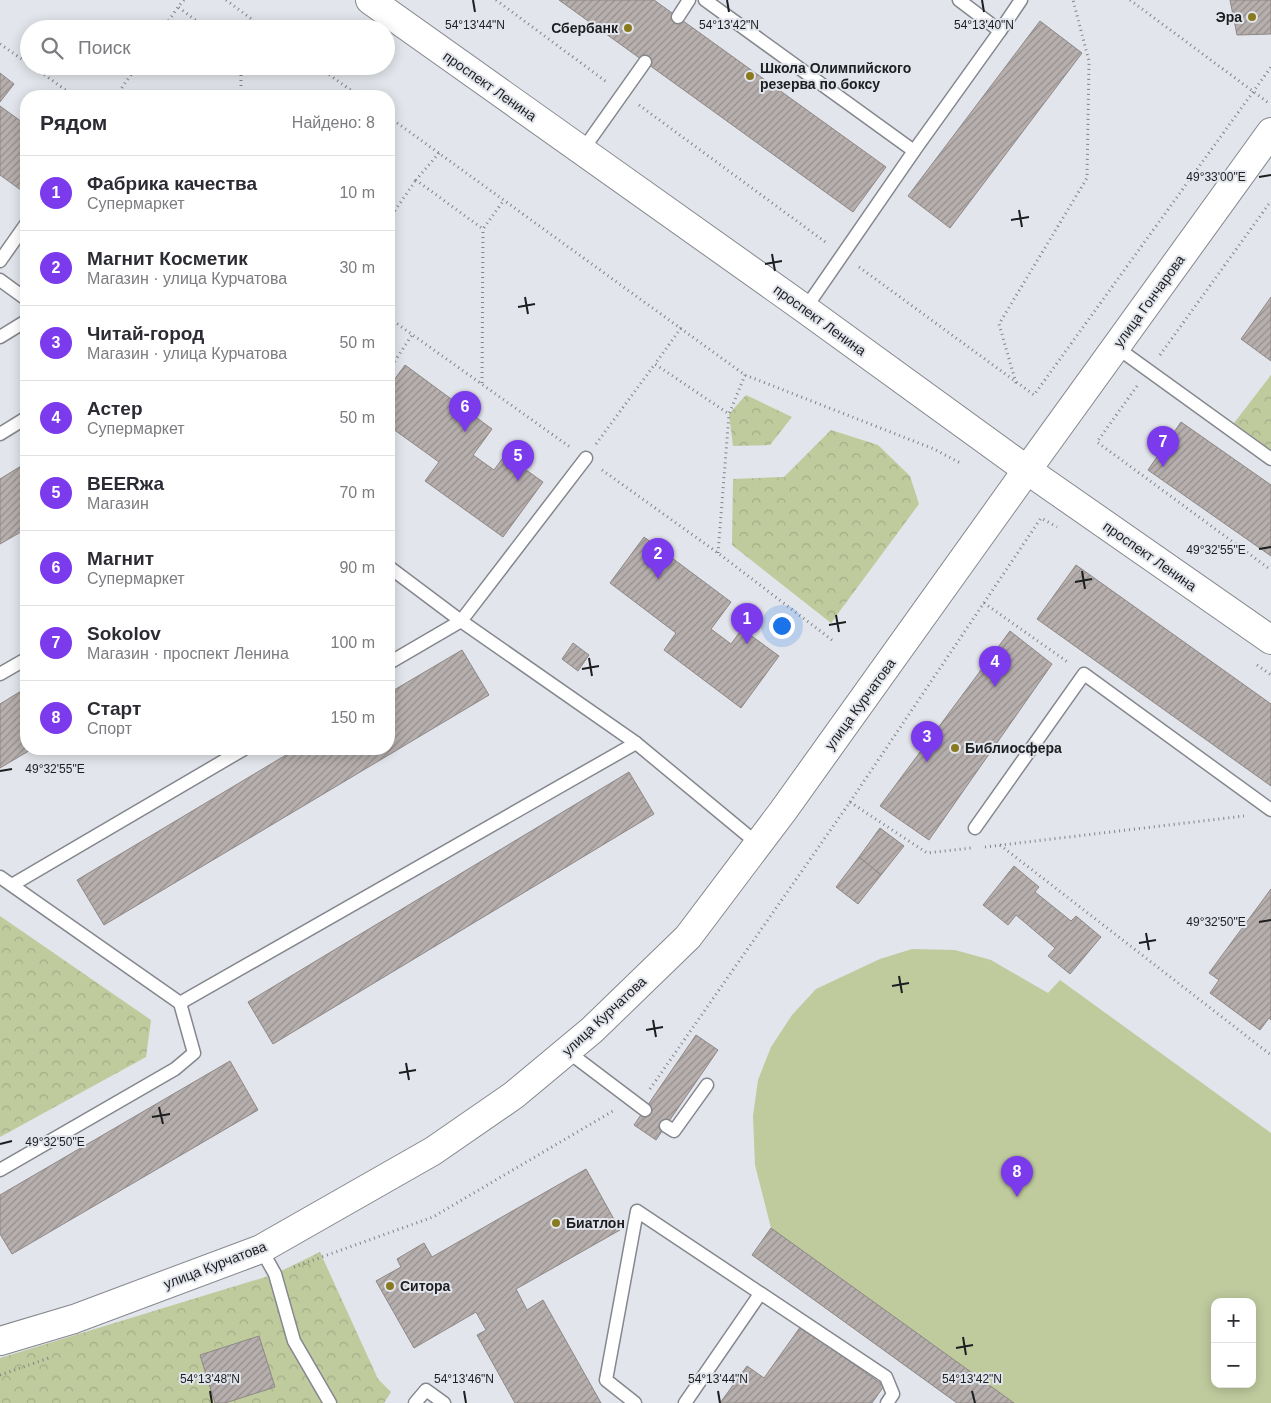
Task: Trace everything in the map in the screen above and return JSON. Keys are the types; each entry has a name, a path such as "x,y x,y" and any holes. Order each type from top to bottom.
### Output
{"street":[{"name":"проспект Ленина","path":"373,1 1027,470 1271,640"},
{"name":"улица Гончарова","path":"1027,470 1271,132"},
{"name":"улица Курчатова","path":"0,1339 74,1319 261,1249 433,1151 514,1095 592,1030 688,937 758,844 1027,470"}],"lane":[{"path":"678,17 690,0"},
{"path":"959,0 1000,31"},
{"path":"805,309 1021,0"},
{"path":"707,1 914,151"},
{"path":"582,151 646,62"},
{"path":"0,261 20,233"},
{"path":"0,280 20,295"},
{"path":"0,337 20,325"},
{"path":"1116,347 1271,459"},
{"path":"0,434 20,422"},
{"path":"395,660 461,621 586,458"},
{"path":"395,572 461,621 636,743 758,844"},
{"path":"0,674 20,662"},
{"path":"974,828 1084,674 1271,810"},
{"path":"180,1003 636,743"},
{"path":"12,885 234,755"},
{"path":"0,877 180,1003 194,1053 175,1068 0,1170"},
{"path":"567,1051 645,1110"},
{"path":"666,1126 674,1131 707,1084"},
{"path":"630,1402 606,1380 637,1211 886,1378 893,1394 887,1403"},
{"path":"261,1249 275,1274 294,1341 330,1403"},
{"path":"685,1403 760,1294"},
{"path":"415,1403 426,1390 444,1403"}],"path":[{"path":"169,20 184,0"},
{"path":"226,0 252,20"},
{"path":"496,0 1034,395 1271,66"},
{"path":"1016,382 999,324 1087,178 1089,61 1073,0"},
{"path":"1130,0 1271,105"},
{"path":"178,7 195,20"},
{"path":"0,44 20,58"},
{"path":"44,75 65,90"},
{"path":"120,90 131,75"},
{"path":"241,75 241,90"},
{"path":"330,75 351,90"},
{"path":"395,121 744,375 934,448 962,464"},
{"path":"395,211 416,180 439,153"},
{"path":"416,180 484,229"},
{"path":"482,384 484,229 504,200"},
{"path":"1271,201 1097,442 1271,570"},
{"path":"395,322 718,553 832,640"},
{"path":"586,458 681,328"},
{"path":"395,361 412,335"},
{"path":"655,364 730,414"},
{"path":"718,553 730,414 744,375"},
{"path":"275,1274 433,1217 650,1089 850,802 1041,518"},
{"path":"984,603 1084,674"},
{"path":"850,802 927,853 973,848"},
{"path":"982,847 1252,815"},
{"path":"1000,845 1271,1055"},
{"path":"0,1374 50,1357"}],"green space":[{"path":"1271,375 1271,450 1234,423"},
{"path":"746,395 792,417 770,445 733,446 729,414"},
{"path":"831,430 878,445 910,476 919,504 831,623 732,545 733,479 784,477"},
{"path":"0,916 151,1020 146,1057 0,1137"},
{"path":"912,949 955,950 991,960 1048,993 1060,980 1271,1133 1271,1403 957,1403 752,1255 771,1228 755,1165 753,1116 758,1080 771,1047 792,1015 816,989 880,959"},
{"path":"320,1252 378,1379 391,1392 384,1403 0,1403 0,1358 275,1274"}],"building":[{"path":"559,0 654,0 886,167 853,212"},
{"name":"Эра","path":"1230,0 1271,0 1271,34 1237,35"},
{"path":"1040,21 1082,53 950,228 908,196"},
{"path":"0,73 14,84 0,102"},
{"path":"0,106 20,121 20,189 0,175"},
{"path":"1271,297 1271,361 1241,339"},
{"path":"405,365 492,429 473,455 494,470 505,455 543,482 503,537 425,481 439,462 395,430 395,379"},
{"path":"1181,422 1271,485 1271,556 1148,470"},
{"path":"20,467 20,532 0,544 0,479"},
{"path":"644,537 731,602 711,629 731,644 742,629 779,656 741,708 664,650 676,633 610,583"},
{"path":"1076,565 1271,704 1271,786 1037,619"},
{"path":"1010,631 1052,664 929,840 880,806"},
{"path":"573,643 589,655 578,671 562,659"},
{"path":"462,650 489,695 395,751 395,689"},
{"path":"20,692 20,755 22,755 0,768 0,704"},
{"path":"286,755 389,755 104,925 77,880"},
{"path":"629,772 654,814 273,1044 248,1002"},
{"path":"880,828 904,846 881,875 859,857"},
{"path":"859,857 881,875 858,904 836,887"},
{"path":"1014,866 1039,887 1035,892 1071,921 1076,916 1101,937 1070,974 1048,956 1055,948 1016,915 1008,925 983,905"},
{"path":"1271,889 1271,1020 1269,1018 1260,1030 1210,993 1219,980 1209,973"},
{"path":"696,1035 718,1050 656,1140 634,1125"},
{"path":"230,1061 258,1110 12,1254 0,1234 0,1195"},
{"path":"586,1169 620,1230 516,1289 527,1310 543,1300 601,1403 515,1403 477,1335 486,1330 476,1312 414,1348 376,1281 401,1267 397,1259 424,1243 432,1257"},
{"path":"771,1228 1014,1403 957,1403 752,1255"},
{"path":"801,1326 884,1386 872,1403 720,1403 747,1366 764,1378"},
{"path":"259,1336 275,1387 225,1403 215,1403 200,1355"}],"place":[{"name":"Эра","path":"1252,17"},
{"name":"Сбербанк","path":"628,28"},
{"name":"Школа Олимпийского резерва по боксу","path":"750,76"},
{"name":"Магнит","path":"465,432"},
{"name":"Sokolov","path":"1163,467"},
{"name":"BEERжа","path":"518,481"},
{"name":"Магнит Косметик","path":"658,579"},
{"name":"Фабрика качества","path":"747,644"},
{"name":"Астер","path":"995,687"},
{"name":"Библиосфера","path":"955,748"},
{"name":"Читай-город","path":"927,762"},
{"name":"Старт","path":"1017,1197"},
{"name":"Биатлон","path":"556,1223"},
{"name":"Ситора","path":"390,1286"}]}
